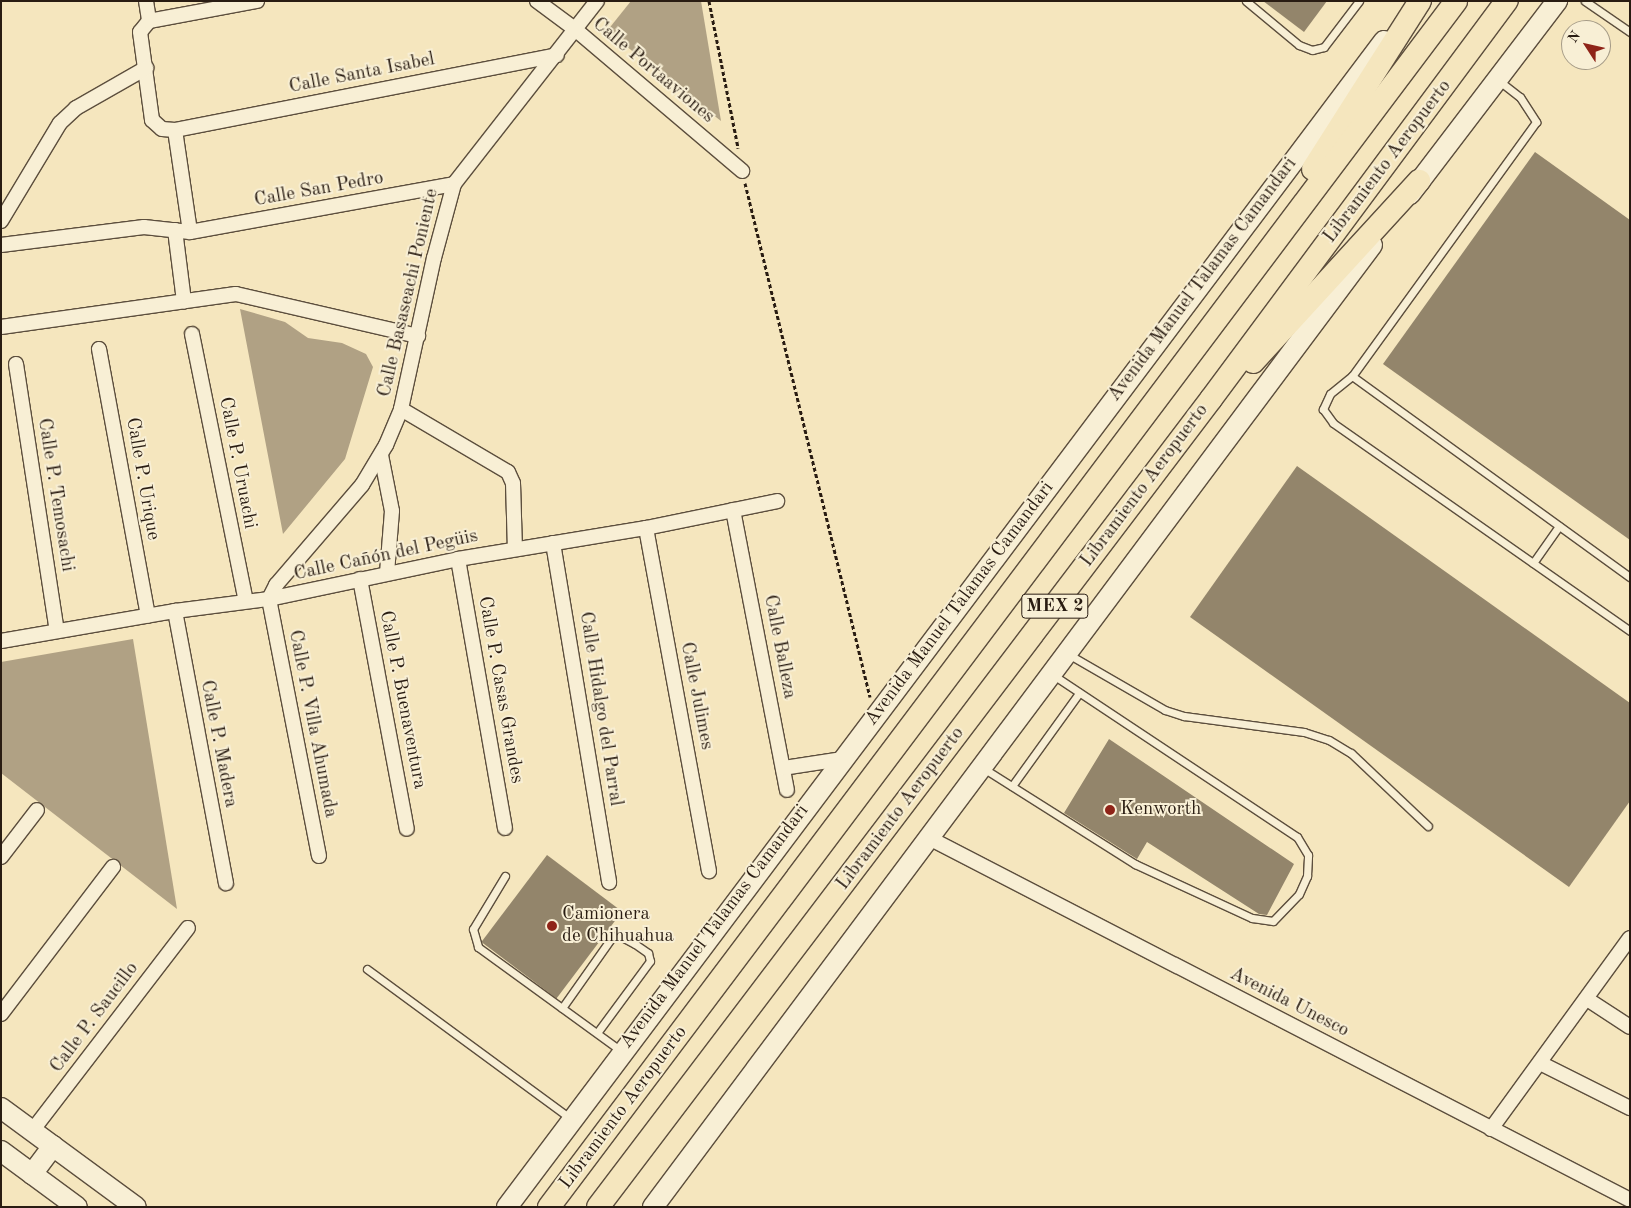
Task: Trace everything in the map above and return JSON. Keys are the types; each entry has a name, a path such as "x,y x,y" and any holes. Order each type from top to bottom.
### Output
{"highway":[{"path":"1256,268 1303,185 1420,1"},
{"name":"Libramiento Aeropuerto","path":"550,1207 1456,1"},
{"name":"Libramiento Aeropuerto","path":"598,1207 1212,399 1506,1"},
{"path":"1212,399 1284,331 1419,181"},
{"path":"538,1207 591,1151"}],"main road":[{"name":"Avenida Manuel Talamas Camandari","path":"507,1207 622,1051 1414,1"},
{"path":"653,1207 931,838 1419,181 1558,1"},
{"path":"1,1108 136,1207"},
{"path":"32,1174 53,1146"},
{"path":"1,1151 77,1207"}],"street":[{"path":"146,1 149,21"},
{"path":"190,232 175,130 162,129 152,120 140,32 149,21 257,1"},
{"name":"Calle Portaaviones","path":"536,1 576,30 742,171"},
{"name":"Calle Basaseachi Poniente","path":"269,599 276,585 362,485 381,456 401,409 454,184 557,55 597,1"},
{"name":"Calle Santa Isabel","path":"175,130 557,55"},
{"path":"1,221 60,123 76,108 146,68"},
{"name":"Calle San Pedro","path":"1,245 144,226 190,232 454,184"},
{"path":"175,230 184,301"},
{"path":"1,327 236,294 418,336"},
{"name":"Calle P. Uruachi","path":"192,334 246,600"},
{"name":"Calle P. Urique","path":"99,349 148,616"},
{"name":"Calle P. Temosachi","path":"16,364 57,631"},
{"path":"401,409 508,472 513,483 515,549"},
{"path":"381,456 392,511 387,573"},
{"name":"Calle Cañón del Pegüis","path":"1,641 174,611 246,600 269,599 458,559 646,528 777,501"},
{"name":"Calle Balleza","path":"733,510 787,790"},
{"name":"Calle Julimes","path":"646,528 709,871"},
{"name":"Calle Hidalgo del Parral","path":"553,543 609,882"},
{"name":"Calle P. Casas Grandes","path":"458,559 505,828"},
{"name":"Calle P. Buenaventura","path":"360,579 407,829"},
{"name":"Calle P. Villa Ahumada","path":"269,599 319,856"},
{"name":"Calle P. Madera","path":"174,611 226,883"},
{"path":"783,768 842,759"},
{"path":"1,857 37,810"},
{"name":"Avenida Unesco","path":"931,838 1630,1200"},
{"path":"1,1014 113,867"},
{"name":"Calle P. Saucillo","path":"32,1132 188,928"},
{"path":"1490,1129 1630,938"},
{"path":"1587,999 1630,1027"},
{"path":"1540,1063 1630,1108"}],"lane":[{"path":"1246,1 1299,45 1312,50 1324,47 1359,1"},
{"path":"1585,1 1630,32"},
{"path":"1498,79 1520,97 1536,122 1352,376 1330,394 1324,409 1333,423 1630,631"},
{"path":"1352,376 1630,577"},
{"path":"1533,563 1559,526"},
{"path":"1068,654 1165,710 1184,716 1304,732 1329,740 1351,753 1428,826"},
{"path":"983,768 1135,864 1252,918 1273,921 1298,894 1307,876 1308,855 1297,837 1052,675"},
{"path":"1012,786 1079,693"},
{"path":"504,876 478,916 473,938 485,952 622,1051"},
{"path":"562,1008 612,938 618,935 648,953 650,961 597,1033"},
{"path":"367,969 572,1119"}],"path":[{"path":"709,1 742,171 875,716"}],"shaded area":[{"path":"631,1 701,1 721,121 607,31"},
{"path":"240,309 285,322 308,338 342,343 366,354 373,367 345,459 283,534"},
{"path":"133,639 177,909 1,773 1,662"}],"building":[{"path":"1263,1 1327,1 1304,32"},
{"path":"1535,152 1630,220 1630,540 1383,364"},
{"path":"1297,466 1630,703 1630,801 1569,887 1190,617"},
{"path":"1109,739 1294,864 1267,915 1259,914 1147,842 1137,859 1064,813"},
{"name":"Camionera de Chihuahua","path":"547,855 622,912 556,999 481,942"}],"place":[{"name":"Kenworth","path":"1110,810"},
{"name":"Camionera de Chihuahua","path":"552,926"}]}
